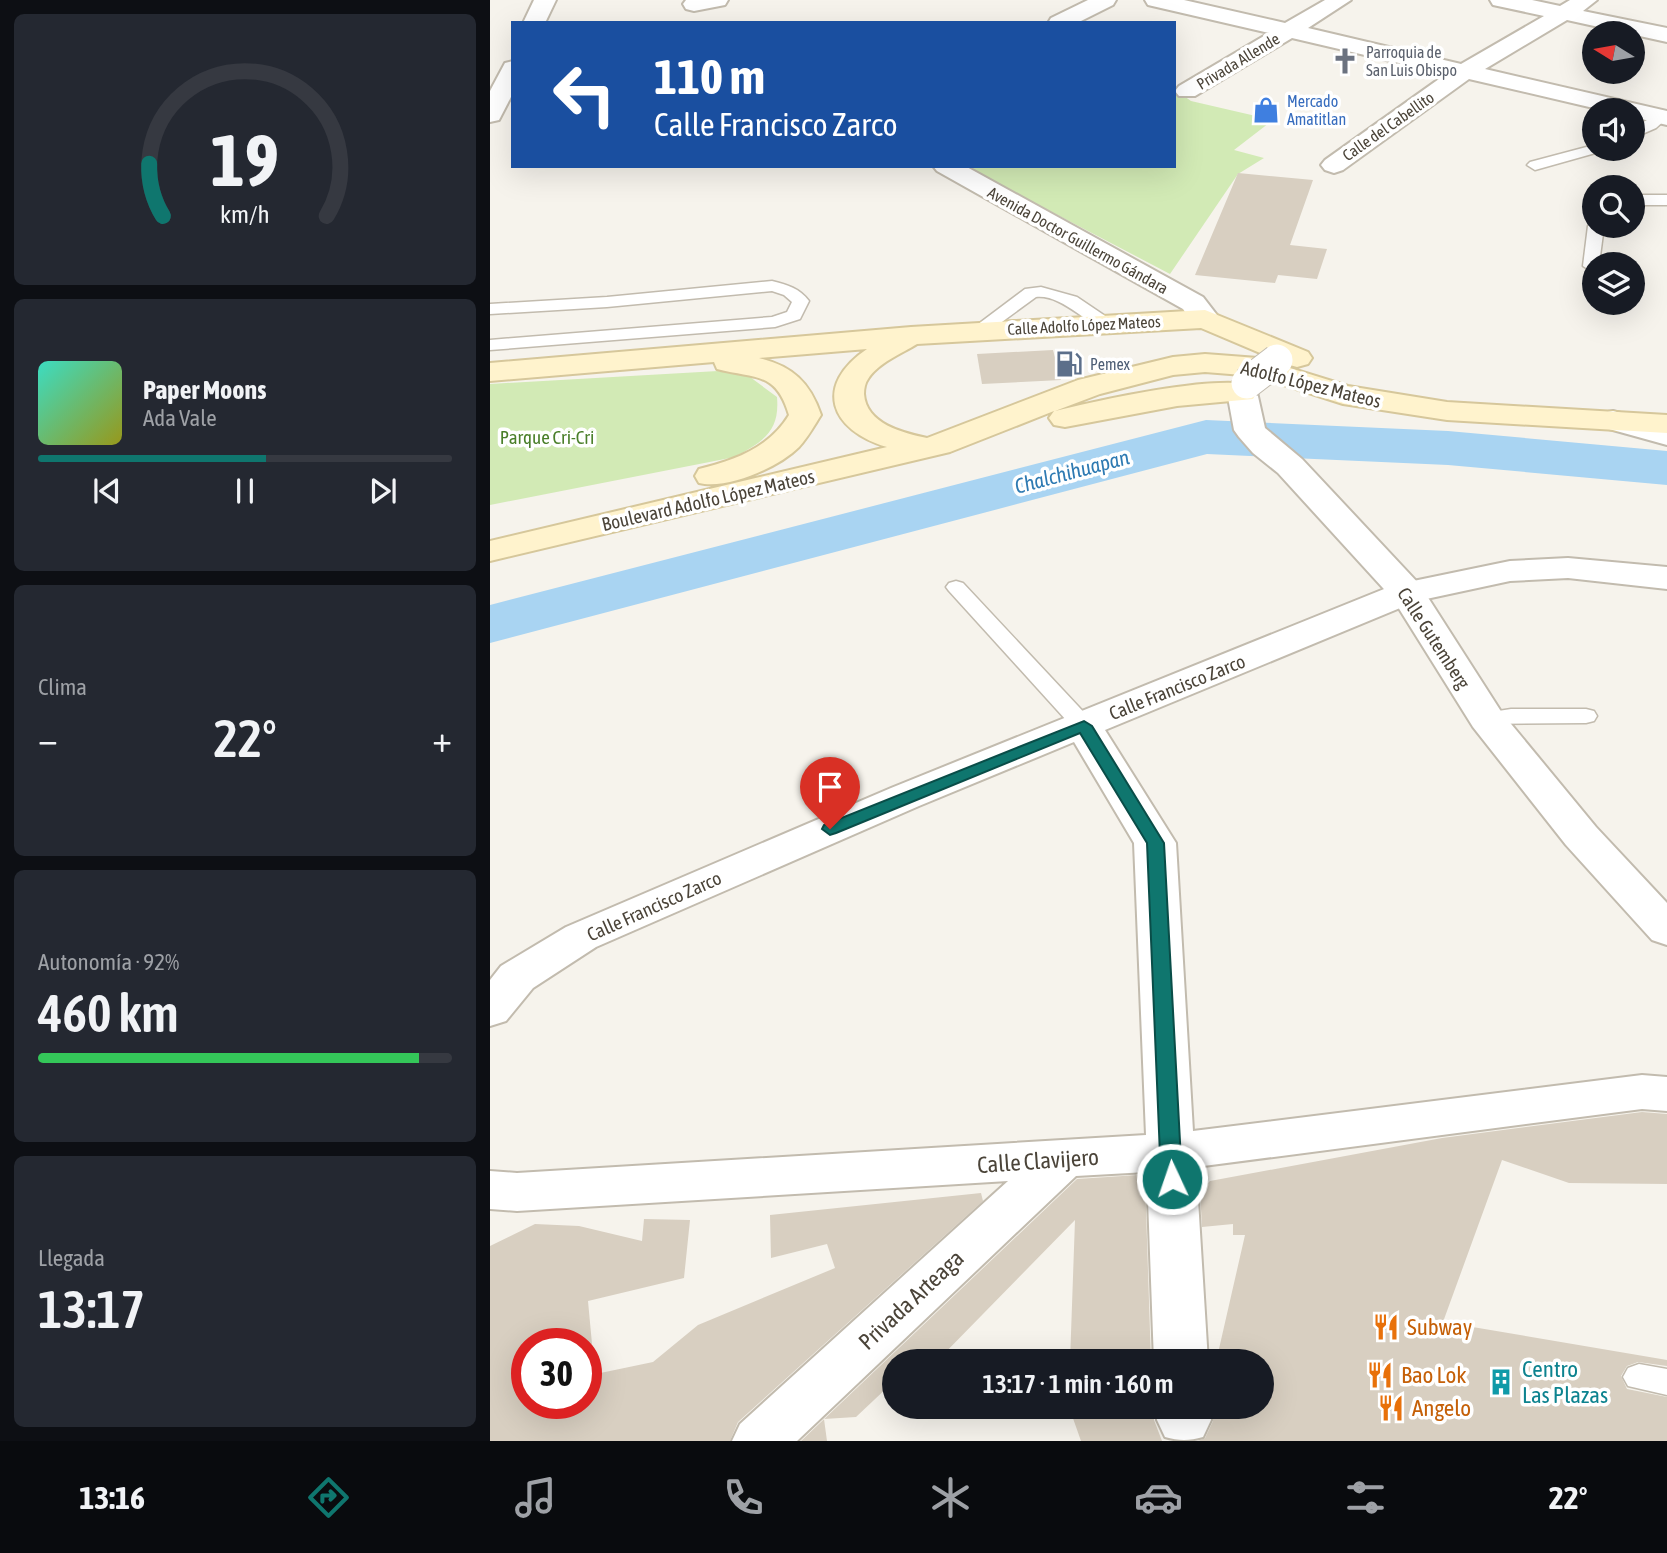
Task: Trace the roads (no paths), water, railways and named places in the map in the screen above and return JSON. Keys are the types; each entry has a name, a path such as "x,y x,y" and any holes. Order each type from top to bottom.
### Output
{"main road":[{"name":"Calle Adolfo López Mateos","path":"490,372 978,331 1205,319 1281,357 1358,379 1450,393 1667,400"},
{"path":"911,336 865,365 852,379 847,394 853,412 865,425 890,439 933,447 1177,397 1244,393"},
{"path":"577,531 619,498 740,469 767,458 797,432 805,415 801,398 792,383 771,371 744,364 640,359"},
{"name":"Adolfo López Mateos","path":"933,447 1089,387 1173,366 1205,363 1258,367 1343,395 1390,404 1447,411 1667,424"},
{"name":"Boulevard Adolfo López Mateos","path":"490,551 933,447"},
{"path":"767,458 850,467"}],"street":[{"path":"535,21 545,0"},
{"path":"694,4 717,0"},
{"path":"1063,21 1105,0"},
{"path":"1156,0 1664,117"},
{"name":"Privada Allende","path":"1186,91 1340,0"},
{"path":"1501,0 1667,36"},
{"name":"Calle del Cabellito","path":"1334,164 1467,71 1586,0"},
{"path":"510,79 490,117 511,118"},
{"name":"Avenida Doctor Guillermo Gándara","path":"950,168 1193,303 1205,319"},
{"path":"1244,393 1281,357"},
{"name":"Calle Gutemberg","path":"1244,393 1250,430 1264,446 1290,466 1407,593 1487,719 1581,836 1667,930"},
{"path":"1613,419 1667,435"},
{"name":"Calle Francisco Zarco","path":"490,1010 517,977 581,937 905,797 1407,593 1510,571 1568,568 1614,570 1667,578"},
{"path":"1084,726 1155,843 1180,1349"},
{"name":"Calle Clavijero","path":"490,1190 530,1191 1170,1153 1642,1092 1667,1094"},
{"name":"Privada Arteaga","path":"760,1441 1062,1160"}],"lane":[{"path":"1645,127 1664,117"},
{"path":"1535,165 1582,152"},
{"path":"1645,200 1667,200"},
{"path":"490,309 607,302 772,286 790,291 801,301 794,315 775,322 490,345"},
{"path":"607,302 612,336"},
{"path":"956,587 1084,726"},
{"path":"1487,719 1511,716 1586,716"}],"waterway":[{"name":"Chalchihuapan","path":"490,624 1206,437 1448,448 1667,468"}],"place":[{"name":"Parroquia de San Luis Obispo","path":"1345,61"},
{"name":"Mercado Amatitlan","path":"1266,110"},
{"name":"Pemex","path":"1069,364"},
{"name":"Subway","path":"1386,1327"},
{"name":"Bao Lok","path":"1380,1375"},
{"name":"Centro Las Plazas","path":"1501,1382"},
{"name":"Angelo","path":"1391,1408"}],"park label":[{"name":"Parque Cri-Cri","path":"547,437"}]}
